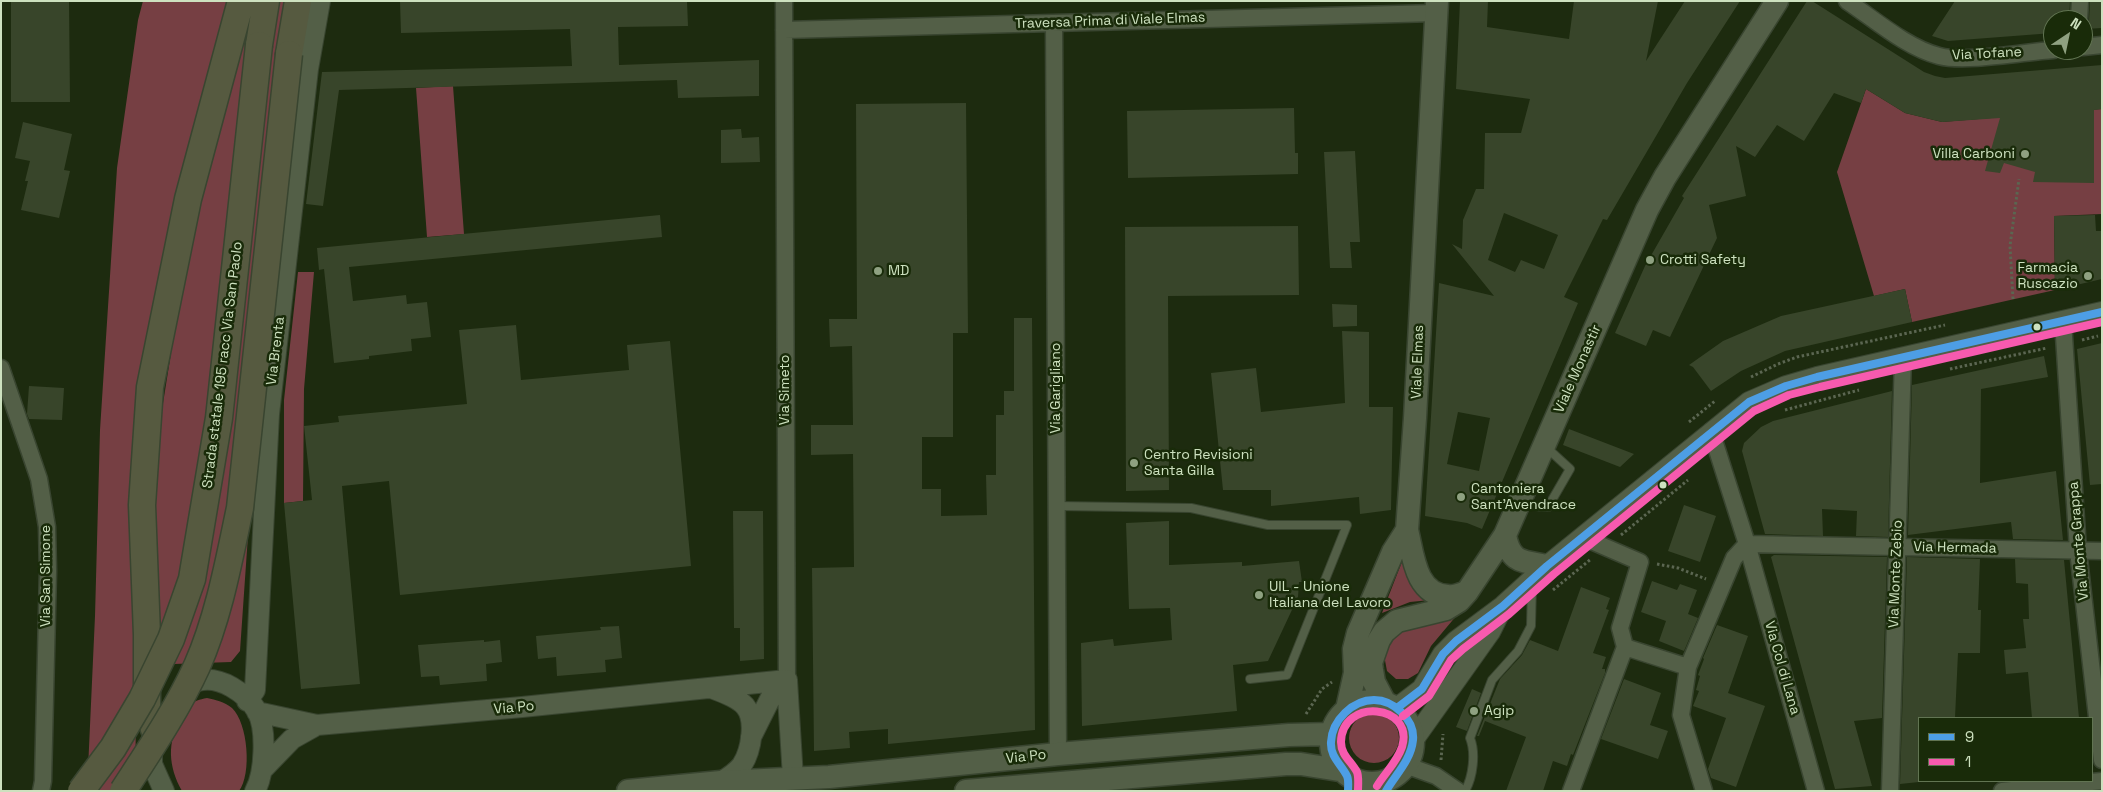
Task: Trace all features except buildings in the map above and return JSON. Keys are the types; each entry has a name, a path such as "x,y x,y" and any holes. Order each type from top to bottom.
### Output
{"highway":[{"path":"154,729 147,707 147,635 142,505 150,387 188,199 241,1"},
{"name":"Strada statale 195 racc Via San Paolo","path":"81,791 113,748 142,699 170,638 192,580 219,418 259,45 266,1"},
{"path":"123,791 147,754 197,666 214,616 228,564 240,508 288,64 298,1"}],"main road":[{"name":"Viale Monastir","path":"1391,705 1374,682 1371,663 1374,650 1384,632 1397,621 1446,609 1459,601 1467,592 1505,534 1647,210 1665,177 1777,1"},
{"name":"Viale Elmas","path":"1347,709 1355,674 1354,649 1358,633 1393,552 1407,530 1415,418 1436,7"},
{"path":"1407,530 1417,574 1423,584 1440,595 1449,597 1467,592"},
{"path":"1505,534 1508,549 1514,557 1540,573"},
{"path":"1372,700 1391,705 1410,723 1414,739 1395,778 1376,783 1361,783 1345,779 1332,758 1332,734 1347,709 1360,702 1372,700"},
{"name":"Via Po","path":"628,791 721,782 830,776 1307,733 1332,734"},
{"name":"Via Po","path":"966,791 1286,764 1301,764 1345,779"}],"street":[{"name":"Via Brenta","path":"252,706 255,690 269,414 308,69 320,1"},
{"name":"Via Simeto","path":"784,1 788,680 794,778"},
{"name":"Via Tofane","path":"1847,1 1918,49 1940,56 1961,58 2043,51"},
{"name":"Traversa Prima di Viale Elmas","path":"784,30 1054,23 1436,7"},
{"name":"Via Garigliano","path":"1054,23 1058,754"},
{"path":"1391,705 1422,689 1443,654 1456,641 1503,606 1582,537 1749,402 1786,386 1817,377 2102,312"},
{"name":"Via Monte Grappa","path":"2063,321 2078,550 2102,760"},
{"name":"Via Monte Zebio","path":"1890,791 1903,357"},
{"name":"Via San Simone","path":"1,368 40,479 47,527 48,571 41,791"},
{"name":"Via Col di Lana","path":"1711,431 1747,544 1816,791"},
{"path":"1571,791 1624,647 1620,628 1640,562 1582,537"},
{"path":"1704,791 1681,715 1688,668 1734,558 1747,544"},
{"name":"Via Hermada","path":"1747,544 2102,551"},
{"path":"1414,739 1490,632 1503,606"},
{"path":"1624,647 1688,668"},
{"name":"Via Po","path":"252,706 317,725 532,706 788,680"},
{"path":"750,740 770,699 788,680"},
{"path":"152,791 151,746 154,729 168,704 178,692 198,681 213,681 230,686 252,706 263,736 262,770 256,791"},
{"name":"Via Po","path":"711,688 729,695 745,706 750,716 749,751 741,766 721,782"},
{"name":"Via Po","path":"262,770 292,739 317,725"},
{"path":"152,764 164,791"},
{"path":"1395,778 1436,776 1458,791"},
{"path":"2002,791 2092,782"}],"lane":[{"path":"1518,505 1548,507 1570,469 1544,446"},
{"path":"1057,506 1191,508 1268,525 1347,525 1286,675 1250,679"},
{"path":"1465,791 1470,781 1473,745 1470,738 1492,680 1518,651 1531,626 1540,573"}],"path":[{"path":"2014,299 2010,246 2019,179"},
{"path":"1678,568 1701,577"}],"shaded area":[{"path":"143,1 305,1 254,449 240,651 231,662 174,664 156,611 151,534 161,416 171,353 148,350 137,639 135,791 87,791 95,616 100,430 117,168 138,20"},
{"path":"453,86 464,234 427,237 416,88"},
{"path":"1866,89 1905,113 1942,122 2102,109 2102,214 2054,216 2055,290 1912,322 1905,289 1874,296 1837,172"},
{"path":"298,272 314,272 304,389 303,501 284,503 284,400"},
{"path":"1403,559 1412,582 1430,600 1410,602 1382,613"},
{"path":"1457,615 1431,646 1418,673 1408,679 1396,679 1387,671 1384,655 1397,632"},
{"path":"207,698 217,700 232,708 242,725 247,761 246,773 239,791 182,791 177,782 171,754 171,745 176,727 191,704 197,700"},
{"path":"1369,713 1379,713 1392,720 1399,733 1399,743 1392,756 1379,763 1369,763 1360,759 1353,752 1349,743 1349,733 1353,724 1360,717"}],"transit line":[{"name":"9","path":"1397,708 1422,689 1443,654 1456,641 1503,606 1547,566 1749,402 1786,386 1817,377 2102,312"},
{"name":"1","path":"1403,716 1429,696 1451,660 1463,649 1509,614 1554,574 1754,411 1789,395 1820,387 2102,322"},
{"name":"9","path":"1348,791 1347,776 1332,752 1332,734 1335,726 1351,707 1374,700 1389,703 1402,712 1411,725 1413,733 1412,747 1409,754 1386,791"},
{"name":"1","path":"1358,791 1357,772 1344,754 1341,742 1344,728 1353,718 1364,712 1377,712 1389,715 1398,722 1403,733 1400,752 1377,786"}],"place":[{"name":"Villa Carboni","path":"2025,154"},
{"name":"Crotti Safety","path":"1650,260"},
{"name":"MD","path":"878,271"},
{"name":"Farmacia Ruscazio","path":"2088,276"},
{"name":"Centro Revisioni Santa Gilla","path":"1134,463"},
{"name":"Cantoniera Sant'Avendrace","path":"1461,497"},
{"name":"UIL - Unione Italiana del Lavoro","path":"1259,595"},
{"name":"Agip","path":"1474,711"}]}
